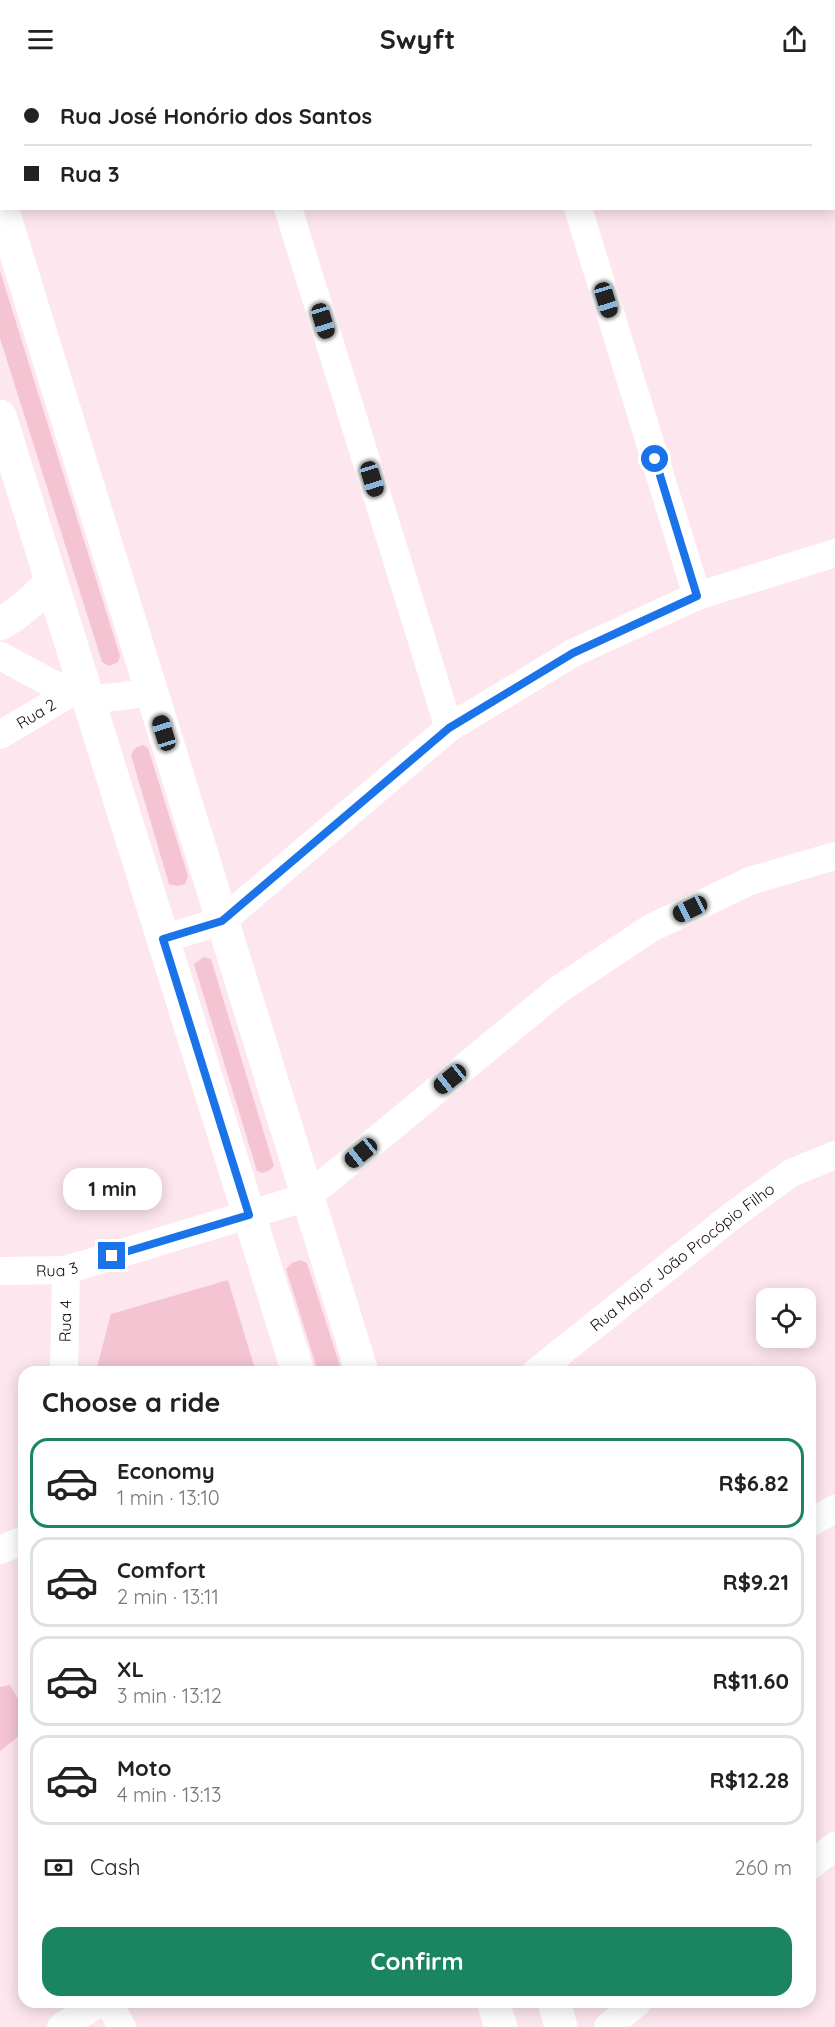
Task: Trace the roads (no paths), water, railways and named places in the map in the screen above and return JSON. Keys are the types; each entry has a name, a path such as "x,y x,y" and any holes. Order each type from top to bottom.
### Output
{"street":[{"path":"3,210 360,1366"},
{"path":"289,210 449,728"},
{"path":"579,210 697,596"},
{"path":"0,416 52,581 80,695 163,939 296,1366"},
{"path":"163,939 222,921 449,728 573,653 697,596 835,553"},
{"path":"0,624 15,616 32,602 52,581"},
{"path":"0,656 80,695 98,698 151,692"},
{"name":"Rua 2","path":"0,735 80,695"},
{"path":"308,1197 558,990 651,928 750,881 835,856"},
{"name":"Rua Major João Procópio Filho","path":"544,1366 732,1216 791,1173 835,1155"},
{"name":"Rua 3","path":"0,1271 66,1270 308,1197"},
{"name":"Rua 4","path":"64,1366 66,1270"},
{"path":"816,1520 835,1509"},
{"path":"0,1550 18,1542"},
{"path":"816,1861 835,1846"},
{"path":"61,2027 91,2008"},
{"path":"111,2008 122,2027"},
{"path":"495,2008 501,2027"},
{"path":"556,2008 561,2027"},
{"path":"608,2027 631,2008"}]}
